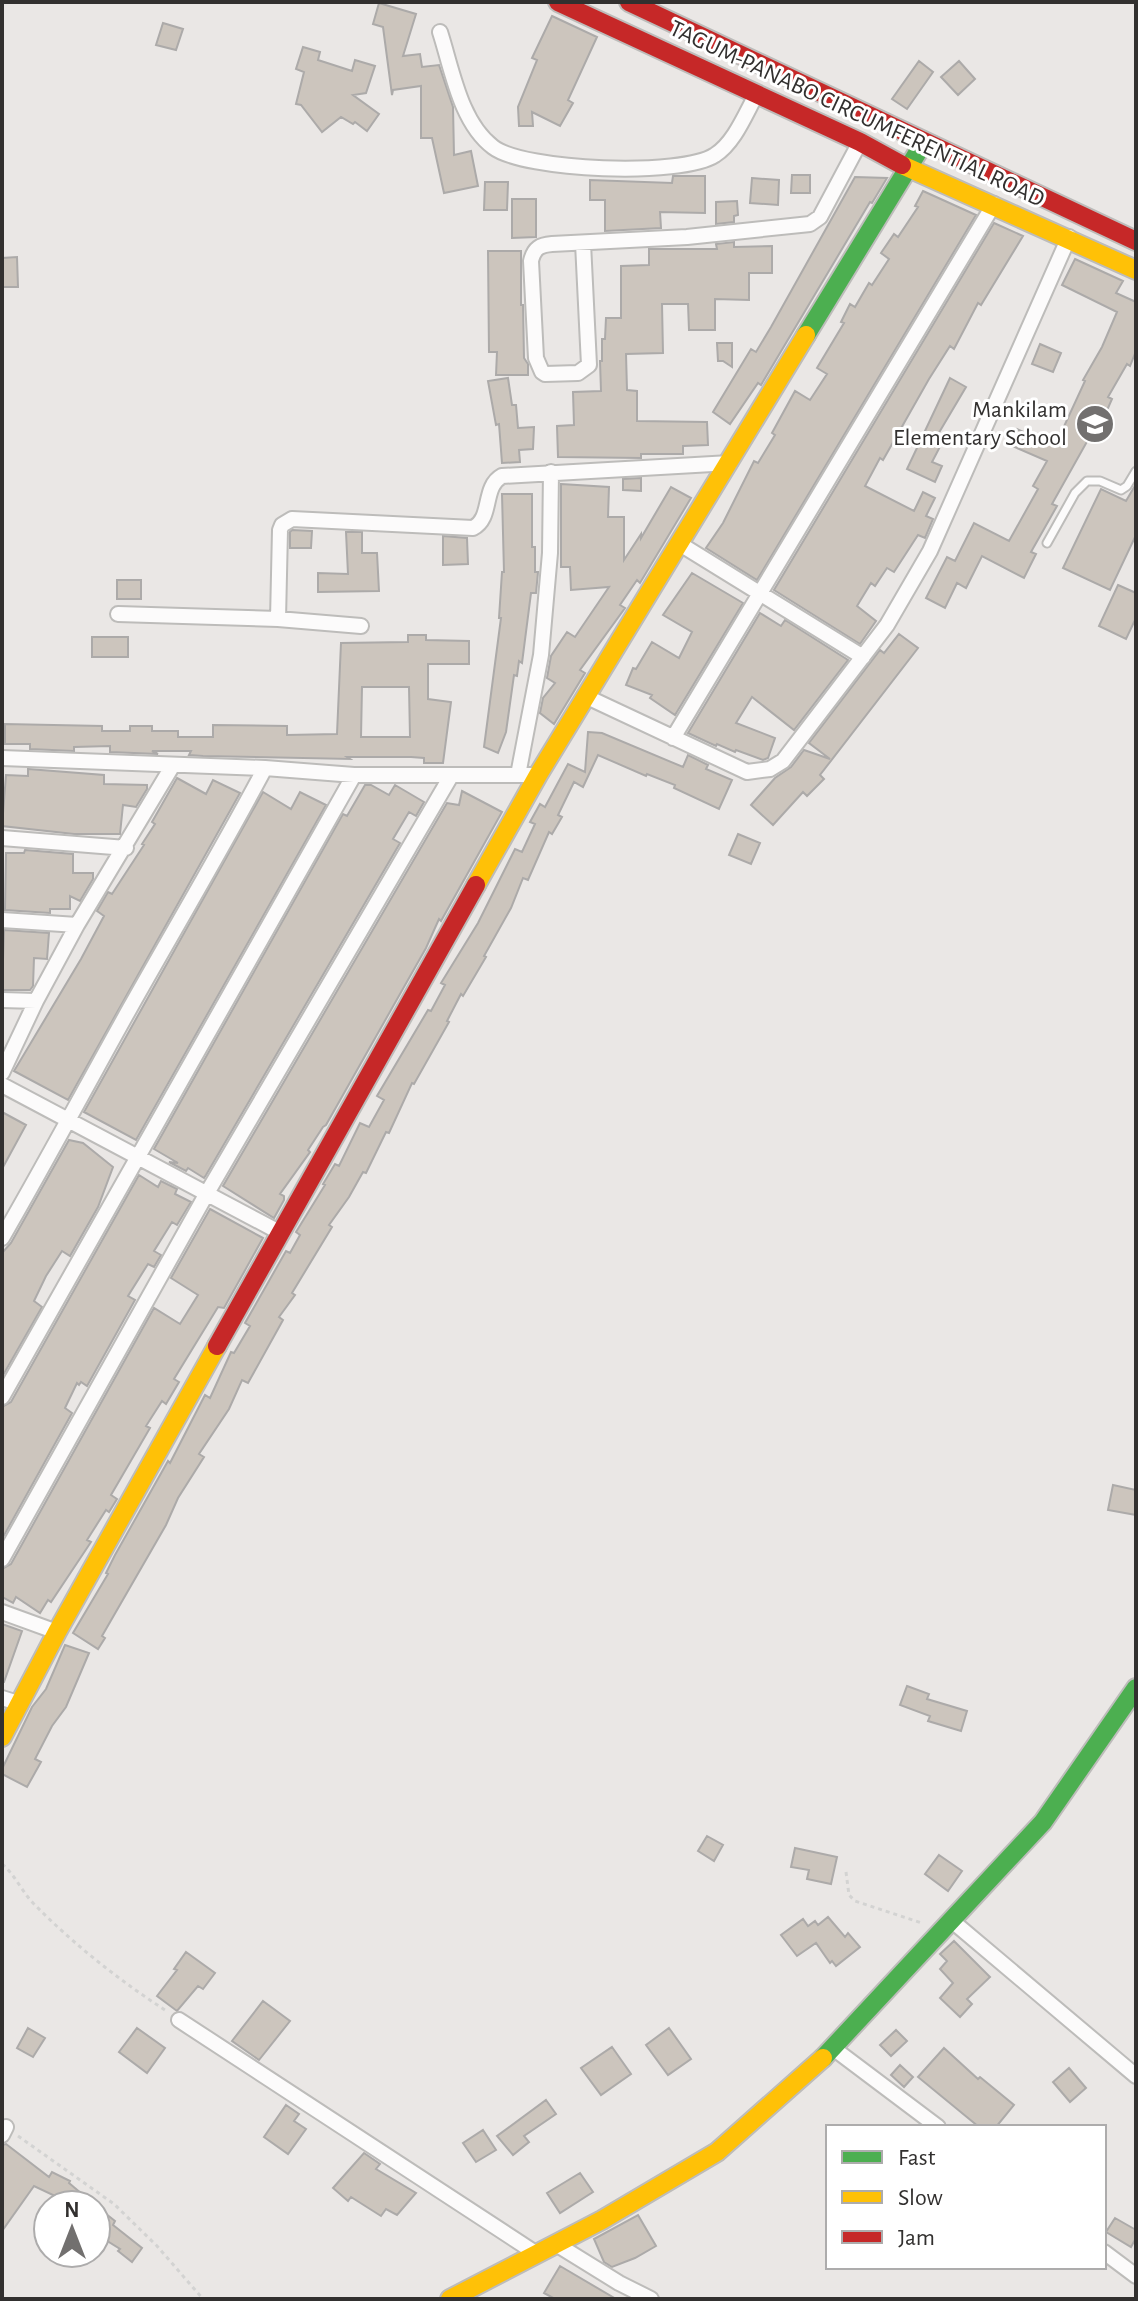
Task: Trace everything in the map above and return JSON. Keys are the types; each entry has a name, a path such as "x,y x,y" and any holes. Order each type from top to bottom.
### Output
{"main road":[{"name":"TAGUM-PANABO CIRCUMFERENTIAL ROAD","path":"558,2 860,142 909,168 1069,237 1136,270"},
{"name":"TAGUM-PANABO CIRCUMFERENTIAL ROAD","path":"629,2 1136,241"},
{"path":"2,1737 10,1700 57,1632 538,775 924,142"},
{"path":"450,2299 666,2184 717,2152 758,2118 833,2048 1043,1822 1136,1688"}],"street":[{"path":"440,32 461,99 476,129 493,147 510,156 534,162 648,169 707,160 728,143 756,95"},
{"path":"583,243 589,365 578,373 545,374 536,358 532,254 541,245 687,237 810,224 820,217 860,142"},
{"path":"673,738 994,204"},
{"path":"585,696 747,772 770,769 783,761 903,600 930,551 1069,237"},
{"path":"278,619 280,530 286,521 302,518 473,528 482,520 496,479 502,476 730,463"},
{"path":"518,775 541,655 550,553 551,472"},
{"path":"680,544 863,657"},
{"path":"118,614 278,619 361,626"},
{"path":"2,758 265,768 354,775 538,775"},
{"path":"2,1073 77,925 126,848 173,765"},
{"path":"2,1238 265,768"},
{"path":"2,1397 354,775"},
{"path":"2,1559 207,1193 451,776"},
{"path":"2,838 126,848"},
{"path":"2,920 77,925"},
{"path":"2,1000 36,1001"},
{"path":"2,1085 281,1233"},
{"path":"2,1612 57,1632"},
{"path":"945,1926 1136,2076"},
{"path":"179,2020 537,2254"},
{"path":"833,2048 935,2125"},
{"path":"556,2244 651,2299"},
{"path":"1106,2254 1136,2276"}],"lane":[{"path":"1047,543 1075,493 1087,481 1100,481 1121,490 1136,471"}],"path":[{"path":"2,1864 13,1874 30,1900 59,1928 113,1973 179,2020"},
{"path":"846,1872 849,1895 855,1901 945,1926"},
{"path":"4,2131 114,2204 157,2246 203,2299"}],"building":[{"path":"379,3 416,14 403,56 420,54 422,67 439,65 453,107 454,155 471,151 478,186 444,193 432,138 421,138 421,86 393,90 392,95 383,27 373,24"},
{"path":"552,16 597,37 568,100 573,103 560,126 532,112 533,126 519,126 518,107 537,60 532,58"},
{"path":"163,23 183,29 176,50 156,45"},
{"path":"303,47 320,52 318,60 352,71 355,60 375,66 366,93 353,95 379,114 367,131 341,117 322,132 301,105 296,104 304,72 296,69"},
{"path":"919,61 933,72 907,109 892,99"},
{"path":"959,61 975,79 958,95 941,77"},
{"path":"792,175 810,175 810,193 791,193"},
{"path":"673,176 705,176 705,213 660,212 661,228 605,231 605,200 590,200 590,180 672,183"},
{"path":"855,177 887,178 761,385 758,383 730,424 713,412 751,349 756,352"},
{"path":"752,178 779,180 778,205 750,203"},
{"path":"485,182 508,182 507,210 484,210"},
{"path":"923,191 976,215 757,580 706,548 723,523 754,461 758,463 775,435 772,433 795,391 810,400 827,374 817,368 844,323 841,322 850,304 855,307 869,283 872,285 889,259 881,253 894,234 898,237 918,207 915,206"},
{"path":"512,199 536,199 536,237 512,238"},
{"path":"737,201 738,215 734,216 734,222 716,224 716,202"},
{"path":"994,223 1023,236 981,305 978,303 954,349 950,346 929,379 865,486 914,511 923,492 935,498 926,516 933,519 925,538 918,535 894,572 887,568 875,586 871,583 857,606 876,621 860,644 774,590"},
{"path":"734,242 734,247 772,246 772,273 749,273 749,300 715,299 715,330 689,330 688,304 662,304 663,353 626,354 627,390 637,391 637,421 707,422 708,445 683,446 683,454 641,454 641,458 558,457 557,426 574,425 573,392 601,391 600,361 606,318 621,318 621,266 649,265 649,249 717,249 716,244"},
{"path":"488,251 521,251 521,305 528,375 496,375 497,352 489,352"},
{"path":"17,257 18,287 2,287 2,258"},
{"path":"1075,259 1123,281 1116,293 1136,302 1136,351 1130,366 1127,364 1108,397 1112,399 1094,440 1089,438 1052,504 1057,506 1031,552 1036,554 1024,578 982,556 966,588 957,583 945,608 926,598 947,557 955,561 974,523 1009,541 1038,489 1033,486 1047,461 1010,445 1017,429 1055,446 1117,312 1062,285"},
{"path":"717,343 732,343 732,367 718,361"},
{"path":"1040,344 1061,353 1053,372 1032,364"},
{"path":"508,378 512,405 516,405 518,428 534,427 533,449 519,450 520,462 502,463 499,424 496,425 488,381"},
{"path":"950,378 966,387 937,436 944,439 932,462 942,466 935,482 907,469"},
{"path":"641,478 641,491 623,490 623,479"},
{"path":"561,484 609,487 608,517 624,517 624,560 671,487 691,498 640,583 637,580 620,605 625,608 580,670 585,673 554,724 540,713 543,698 555,683 547,678 551,656 567,632 575,637 609,587 571,590 570,567 561,567"},
{"path":"1136,484 1136,535 1110,590 1063,568 1101,489 1126,501"},
{"path":"502,494 532,494 532,547 535,547 535,572 538,572 536,593 531,593 522,663 519,661 517,676 514,675 506,732 498,753 484,747 501,618 504,572"},
{"path":"292,530 312,531 311,548 290,548"},
{"path":"346,532 362,532 362,553 377,553 379,591 318,592 318,573 348,574"},
{"path":"443,536 467,538 468,564 443,565"},
{"path":"692,573 743,603 675,715 650,698 652,695 626,685 633,668 636,669 652,642 679,658 692,632 663,615"},
{"path":"117,580 141,580 141,599 117,599"},
{"path":"1118,585 1136,593 1136,618 1126,639 1099,626"},
{"path":"760,613 781,626 785,620 848,660 794,730 752,697 736,723 775,738 768,758 763,760 716,746 688,733"},
{"path":"899,634 918,648 820,775 824,779 807,796 803,792 773,825 751,805 775,778 791,767 804,750 830,759 809,743 880,650 884,653"},
{"path":"408,635 426,635 426,640 469,641 469,664 428,664 428,699 451,702 443,763 424,763 424,758 411,757 203,756 189,755 191,751 152,751 158,754 110,752 110,746 74,747 74,751 30,749 30,744 5,744 5,724 102,726 102,731 130,731 130,726 152,726 152,731 178,731 178,737 213,737 213,725 287,726 287,735 337,734 341,643 408,642","holes":["362,687 409,687 410,737 361,737"]},
{"path":"92,637 128,637 128,657 92,657"},
{"path":"588,732 602,733 683,767 688,755 708,765 706,769 732,780 719,809 674,788 675,785 598,755 583,787 574,782 558,815 562,817 552,834 549,832 528,880 523,878 486,957 463,996 461,994 449,1022 412,1083 366,1173 363,1172 329,1225 332,1227 292,1293 295,1295 279,1317 283,1320 248,1383 242,1380 229,1409 199,1454 204,1457 178,1498 166,1525 102,1636 105,1638 98,1649 73,1633 205,1395 210,1398 231,1352 234,1353 250,1326 245,1323 286,1251 290,1253 300,1235 296,1232 323,1184 335,1164 339,1166 360,1123 369,1127 384,1100 377,1096 428,1010 431,1011 445,985 441,983 478,923 515,849 522,852 535,824 530,822 540,804 545,807 568,764 585,772"},
{"path":"28,769 104,775 104,784 147,785 147,789 136,807 123,805 120,834 74,834 2,826 6,775 28,776"},
{"path":"177,778 206,794 213,780 240,793 68,1100 14,1071 104,916 97,911 144,845 155,824 152,822"},
{"path":"365,785 389,795 395,785 424,802 416,816 409,812 393,839 400,843 206,1175 204,1178 188,1168 186,1171 154,1149 343,814 347,816"},
{"path":"462,791 502,812 441,921 439,919 426,948 326,1125 280,1194 284,1200 274,1218 223,1186 447,803 459,805"},
{"path":"263,792 291,809 300,792 326,805 136,1140 84,1112"},
{"path":"738,834 760,843 751,864 729,855"},
{"path":"25,850 73,854 73,873 93,873 93,879 80,901 70,896 70,909 50,909 50,913 5,910 6,853 24,853"},
{"path":"4,930 49,933 47,959 34,958 33,986 30,990 2,990"},
{"path":"2,1112 26,1125 2,1169"},
{"path":"69,1140 83,1143 113,1167 98,1207 70,1256 62,1251 46,1276 34,1301 42,1307 2,1377 2,1253 11,1243"},
{"path":"139,1175 158,1187 161,1181 177,1189 175,1194 191,1202 177,1225 172,1222 154,1251 161,1255 154,1267 148,1264 128,1296 135,1300 87,1386 77,1383 65,1408 72,1413 2,1539 2,1407 11,1402"},
{"path":"210,1209 263,1238 224,1308 218,1307 174,1379 179,1382 166,1404 162,1401 146,1426 150,1428 111,1495 117,1499 109,1512 106,1510 87,1540 91,1542 51,1602 48,1600 40,1613 16,1597 13,1603 2,1597 2,1569 11,1564 154,1308 180,1324 198,1295 171,1278"},
{"path":"1113,1485 1136,1490 1136,1515 1108,1510"},
{"path":"2,1624 22,1631 4,1682 2,1682"},
{"path":"65,1645 89,1653 66,1707 35,1759 41,1762 27,1787 2,1774 2,1769 32,1707 46,1689"},
{"path":"907,1686 929,1694 927,1699 967,1711 961,1731 928,1721 930,1716 900,1705"},
{"path":"707,1836 723,1845 714,1861 698,1851"},
{"path":"795,1848 837,1857 831,1884 807,1879 809,1870 791,1867"},
{"path":"939,1855 962,1871 948,1891 925,1874"},
{"path":"828,1917 845,1937 848,1933 860,1947 836,1966 832,1961 830,1963 816,1943 797,1956 781,1935 803,1919 808,1926 815,1921 818,1925"},
{"path":"954,1941 990,1977 967,1999 972,2004 960,2017 940,1998 953,1983 940,1969 947,1961 940,1954"},
{"path":"186,1952 215,1973 203,1989 198,1986 177,2011 157,1996"},
{"path":"263,2001 290,2021 259,2060 232,2041"},
{"path":"28,2028 45,2038 33,2057 17,2048"},
{"path":"137,2028 165,2048 147,2073 119,2052"},
{"path":"669,2028 691,2059 668,2075 646,2045"},
{"path":"896,2030 907,2041 891,2056 880,2045"},
{"path":"612,2047 631,2074 601,2095 581,2068"},
{"path":"944,2048 978,2079 980,2077 1014,2105 998,2125 977,2125 918,2077"},
{"path":"900,2065 913,2077 904,2087 891,2075"},
{"path":"1069,2068 1086,2088 1070,2102 1053,2082"},
{"path":"546,2100 556,2114 524,2136 529,2142 513,2155 497,2136"},
{"path":"286,2105 299,2114 294,2121 306,2129 288,2154 264,2137"},
{"path":"483,2130 496,2150 476,2162 463,2143"},
{"path":"6,2144 49,2177 52,2172 70,2181 76,2189 40,2189 34,2186 2,2231 2,2145"},
{"path":"364,2153 380,2164 376,2169 416,2193 397,2215 386,2209 381,2216 351,2197 348,2201 333,2188"},
{"path":"580,2173 593,2192 560,2213 547,2193"},
{"path":"638,2215 656,2246 612,2267 604,2262 594,2239"},
{"path":"1115,2218 1136,2230 1131,2247 1106,2232"},
{"path":"112,2219 115,2221 113,2225 142,2248 132,2262 118,2251 120,2249 112,2244"},
{"path":"560,2266 616,2299 555,2299 544,2293"}],"traffic: fast":[{"path":"806,335 924,142"},
{"path":"823,2058 1043,1822 1136,1688"}],"traffic: slow":[{"path":"902,165 1136,270"},
{"path":"476,885 538,775 806,335"},
{"path":"2,1737 217,1346"},
{"path":"450,2299 602,2220 717,2152 823,2058"}],"traffic: jam":[{"path":"558,2 860,142 902,165"},
{"path":"629,2 1136,241"},
{"path":"217,1346 476,885"}],"place":[{"name":"Mankilam Elementary School","path":"1095,424"}]}
